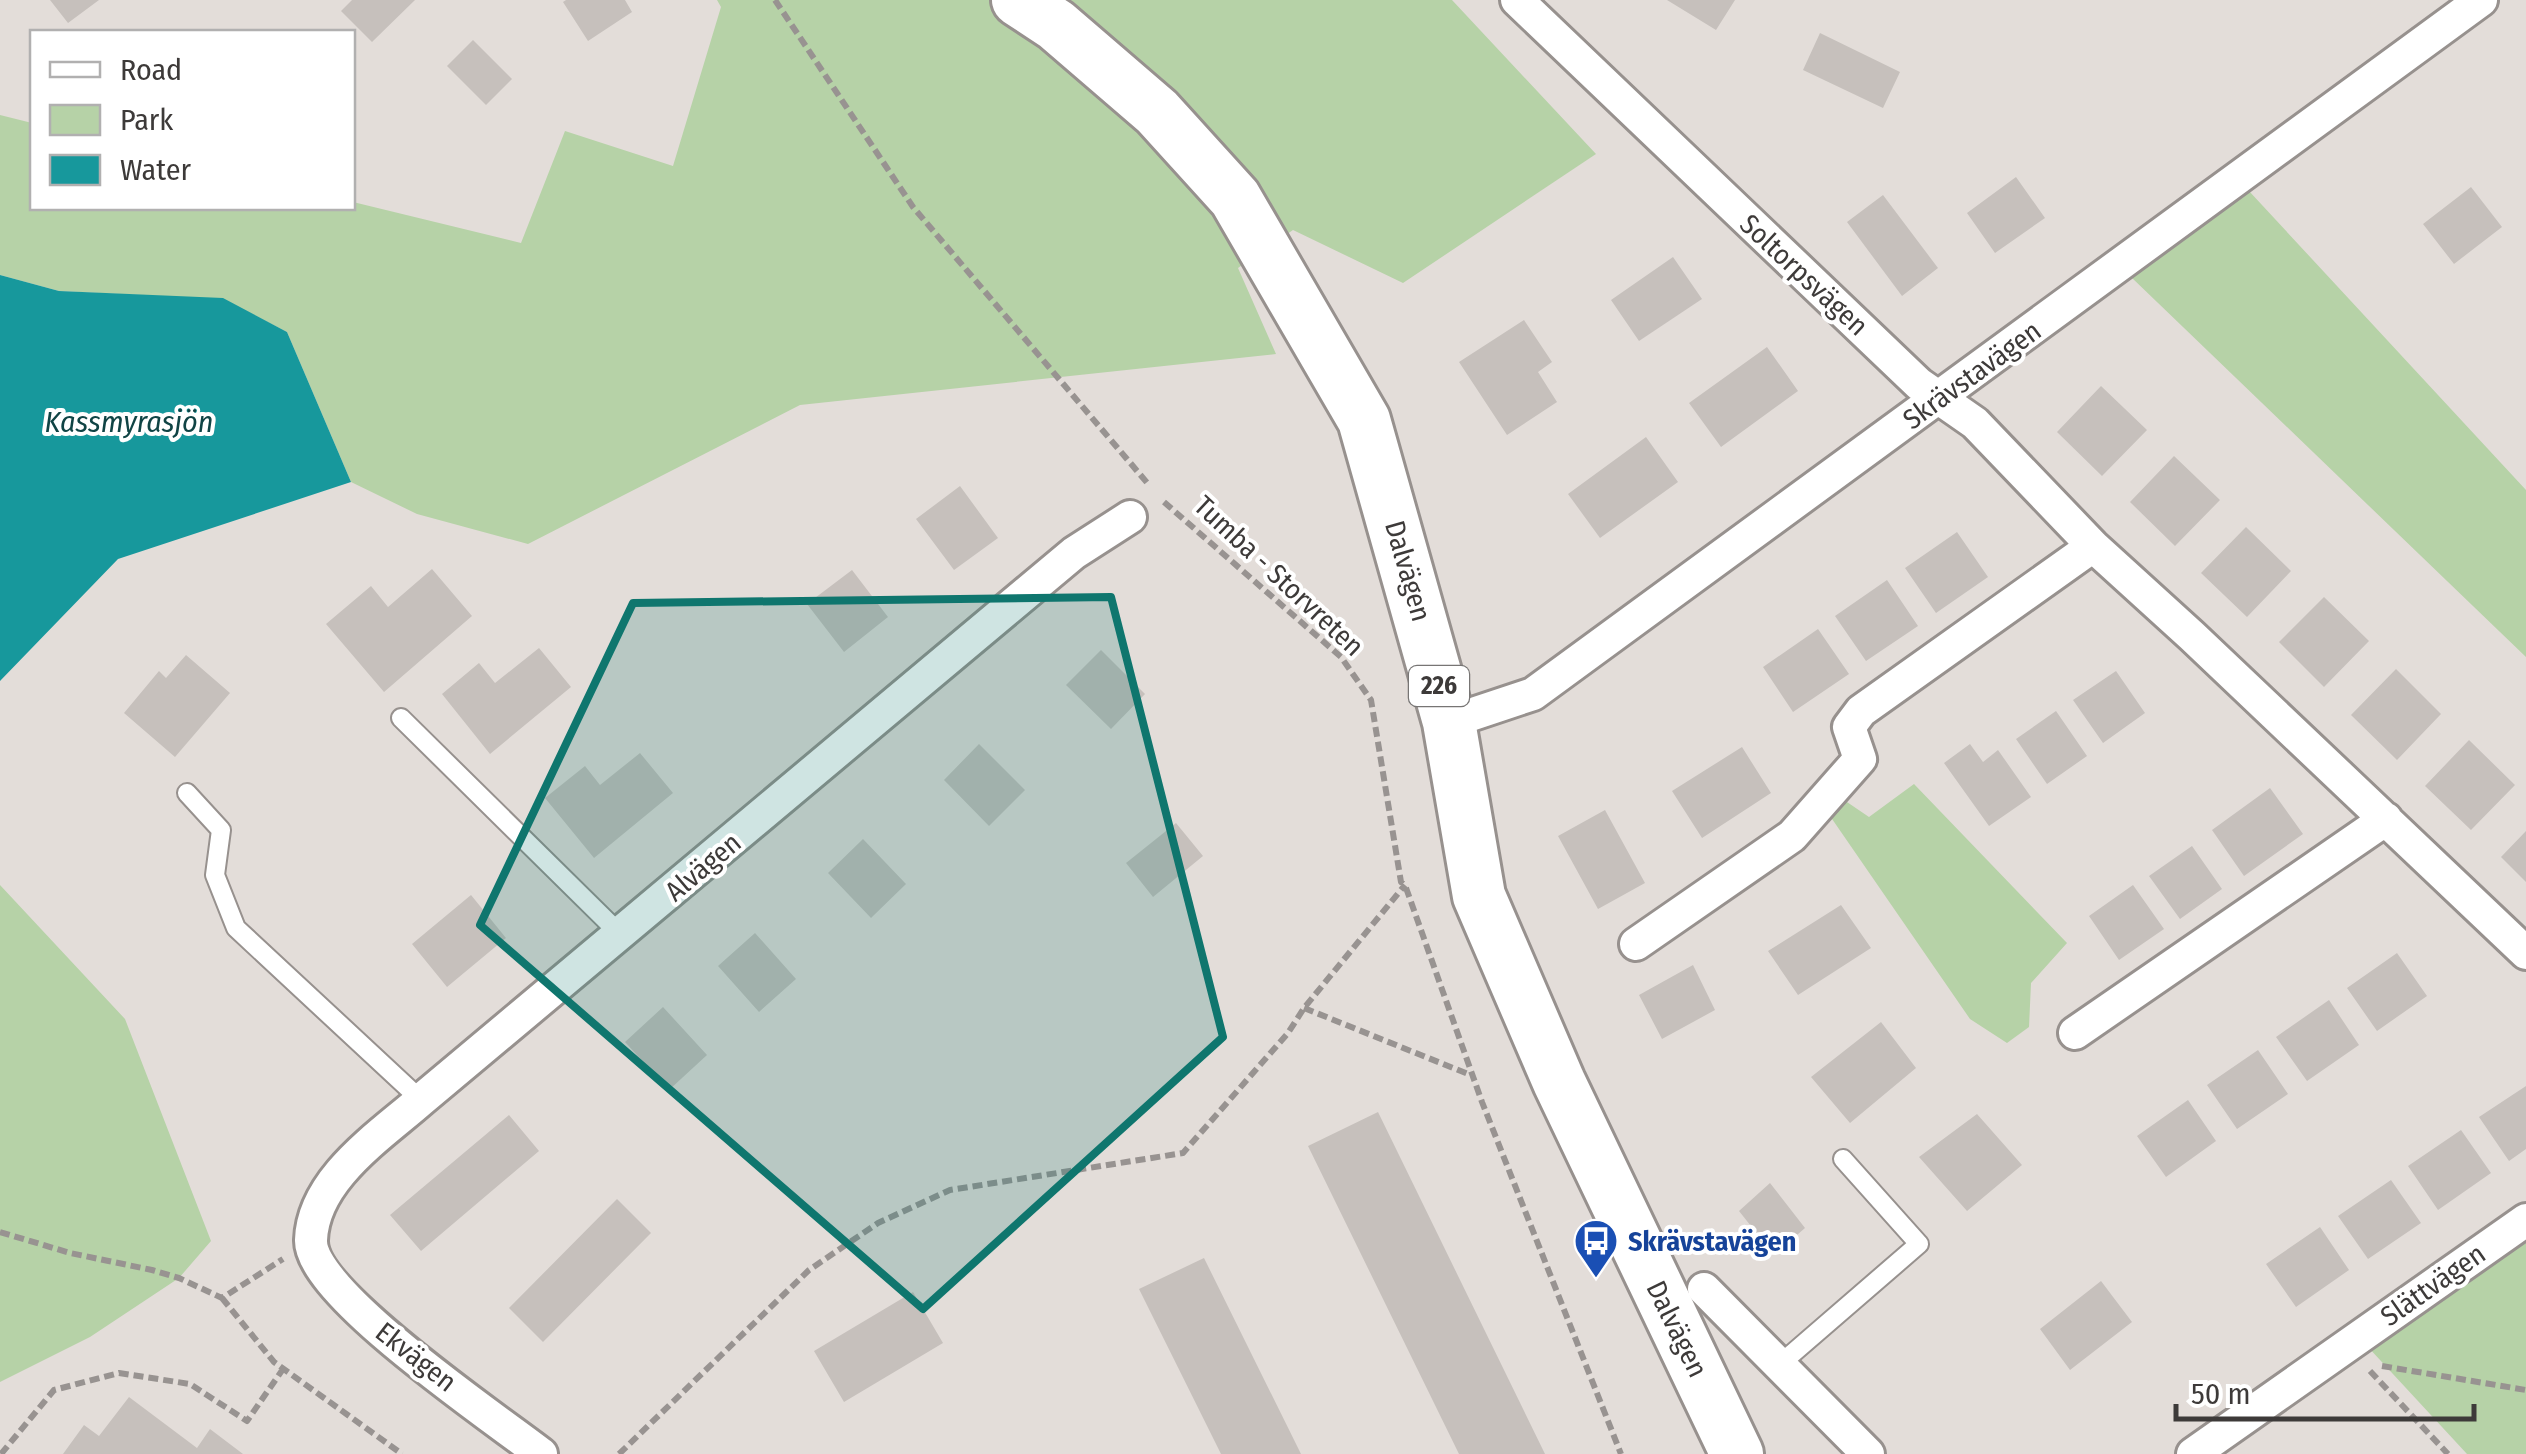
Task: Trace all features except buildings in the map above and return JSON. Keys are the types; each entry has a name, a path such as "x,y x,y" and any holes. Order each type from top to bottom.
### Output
{"main road":[{"name":"Dalvägen","path":"1018,0 1056,25 1158,112 1235,198 1364,420 1449,722 1479,896 1559,1082 1736,1454"}],"street":[{"name":"Soltorpsvägen","path":"1517,0 1919,384 1976,423 2093,546 2526,954"},
{"name":"Skrävstavägen","path":"1449,722 1533,694 2481,0"},
{"name":"Alvägen","path":"310,1243 319,1206 346,1167 1074,553 1130,517"},
{"path":"1636,944 1792,836 1860,759 1848,727 1861,712 2093,546"},
{"path":"2074,1033 2386,819"},
{"name":"Slättvägen","path":"2194,1454 2526,1220"},
{"name":"Ekvägen","path":"310,1243 329,1282 361,1315 541,1454"},
{"path":"1704,1289 1868,1454"}],"lane":[{"path":"401,718 621,936"},
{"path":"187,793 221,830 215,875 236,928 422,1100"},
{"path":"1778,1366 1918,1244 1843,1159"}],"path":[{"name":"Tumba - Storvreten","path":"775,0 912,207 1161,499 1341,658 1371,700 1401,882 1621,1454"},
{"path":"620,1454 809,1270 878,1223 950,1190 1183,1153 1288,1034 1304,1008 1405,885"},
{"path":"1304,1008 1473,1076"},
{"path":"0,1232 70,1253 152,1270 222,1298 282,1369 402,1454"},
{"path":"222,1298 310,1243"},
{"path":"2448,1454 2362,1363 2526,1390"},
{"path":"0,1454 54,1390 118,1372 190,1384 247,1421 282,1369"}],"highlighted area":[{"path":"1111,597 1223,1037 923,1309 480,925 633,603"}],"green space":[{"path":"717,0 1452,0 1596,154 1403,283 1293,230 1238,268 1276,354 800,405 528,544 417,514 351,482 287,332 223,299 59,291 0,275 0,115 30,122 30,210 355,210 355,202 521,243 565,131 673,166 721,7"},
{"path":"2249,191 2526,490 2526,657 2131,277"},
{"path":"1914,784 2067,943 2031,983 2029,1027 2007,1043 1970,1019 1830,816 1844,800 1869,817"},
{"path":"0,885 125,1019 211,1241 179,1278 90,1337 0,1382"},
{"path":"2526,1237 2526,1454 2467,1454 2368,1347"}],"water":[{"name":"Kassmyrasjön","path":"0,275 59,291 223,298 287,332 351,482 118,559 0,681"}],"place":[{"name":"Skrävstavägen","path":"1596,1279"}]}
